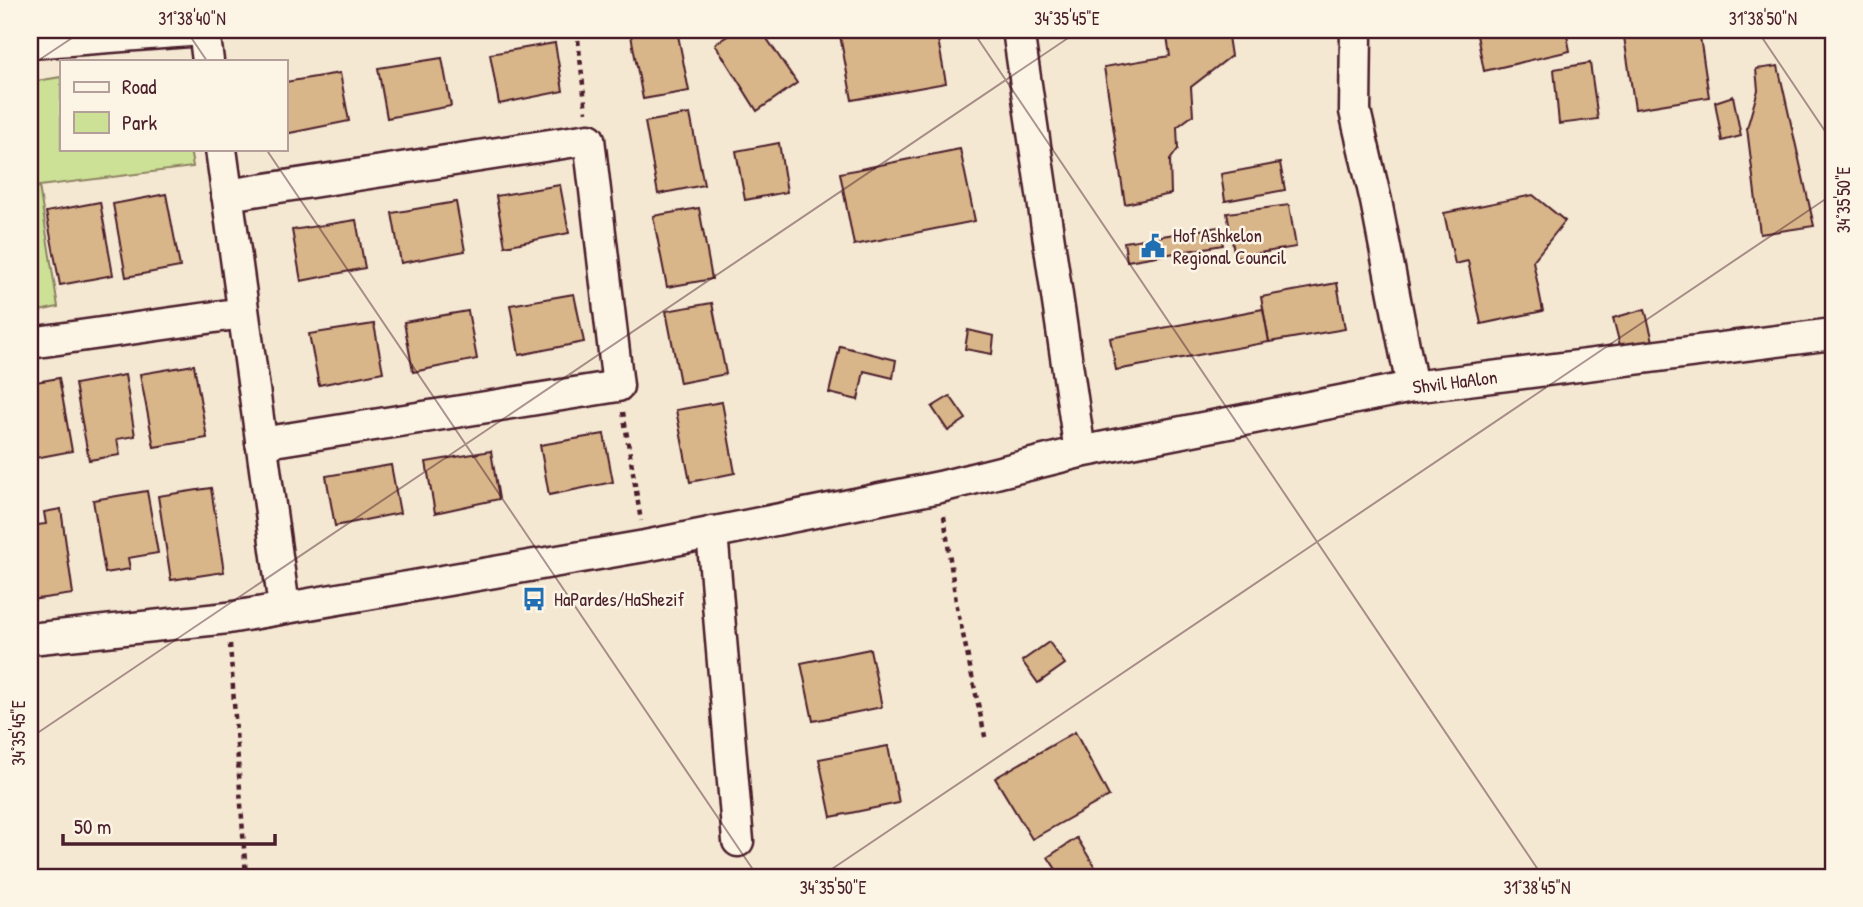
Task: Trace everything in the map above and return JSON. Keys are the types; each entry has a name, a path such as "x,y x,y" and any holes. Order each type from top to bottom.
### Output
{"street":[{"path":"30,43 203,30 208,60"},
{"path":"1018,30 1080,452"},
{"path":"1356,30 1355,111 1376,201 1412,387"},
{"path":"227,195 589,139 618,386 261,443"},
{"path":"221,150 284,607"},
{"path":"30,343 243,313"},
{"name":"Shvil HaAlon","path":"30,639 228,618 645,546 940,487 1080,452 1412,387 1833,334"},
{"path":"712,533 738,841"}],"path":[{"path":"577,30 589,139"},
{"path":"618,386 645,546"},
{"path":"940,487 956,603 986,741"},
{"path":"228,618 246,877"}],"green space":[{"path":"60,77 60,150 190,150 193,167 39,186 58,307 30,313 30,82"}],"building":[{"path":"630,30 677,30 689,91 643,99"},
{"path":"737,30 761,30 797,83 757,111 715,44"},
{"path":"839,30 896,30 903,32 911,40 937,34 946,83 852,100"},
{"path":"1166,30 1227,30 1231,56 1191,87 1193,115 1177,127 1178,149 1170,160 1171,194 1125,204 1104,67 1170,56"},
{"path":"1476,30 1566,30 1570,51 1484,71"},
{"path":"1663,30 1699,30 1709,97 1635,109 1624,37"},
{"path":"555,43 563,91 499,104 490,54"},
{"path":"442,58 451,106 387,118 378,68"},
{"path":"1590,63 1598,119 1559,124 1554,69"},
{"path":"1778,66 1814,226 1760,234 1747,128 1758,90 1756,69"},
{"path":"340,73 349,121 287,134 287,82"},
{"path":"1733,96 1741,136 1722,141 1715,102"},
{"path":"690,114 704,185 658,194 645,122"},
{"path":"779,143 787,192 745,200 736,151"},
{"path":"960,149 975,221 854,245 840,173"},
{"path":"1280,163 1285,190 1225,201 1221,174"},
{"path":"560,185 569,233 505,246 496,196"},
{"path":"166,194 180,267 126,277 113,204"},
{"path":"1533,195 1565,221 1533,261 1543,311 1481,324 1468,261 1455,264 1444,213"},
{"path":"100,202 113,275 60,285 46,212"},
{"path":"456,202 465,251 401,263 392,213"},
{"path":"1289,205 1296,247 1235,257 1227,213"},
{"path":"699,208 712,279 667,287 653,216"},
{"path":"356,220 365,268 301,281 292,230"},
{"path":"1219,227 1223,245 1127,261 1124,242"},
{"path":"1337,283 1345,329 1269,342 1261,297"},
{"path":"574,294 584,342 519,355 510,305"},
{"path":"712,303 726,374 680,383 666,311"},
{"path":"1263,309 1269,342 1116,370 1110,338"},
{"path":"1645,309 1653,341 1621,349 1613,318"},
{"path":"468,311 477,359 413,372 404,322"},
{"path":"374,324 383,372 319,385 309,334"},
{"path":"968,330 994,336 992,354 965,349"},
{"path":"840,346 896,360 893,378 864,371 858,400 829,393"},
{"path":"194,365 207,438 154,447 140,374"},
{"path":"125,375 135,436 117,439 120,455 89,460 75,384"},
{"path":"59,378 72,451 30,459 30,383"},
{"path":"950,396 966,419 948,431 932,407"},
{"path":"722,402 735,473 690,482 676,410"},
{"path":"604,434 613,482 549,495 540,445"},
{"path":"491,451 499,499 435,513 426,462"},
{"path":"391,465 400,513 335,526 326,476"},
{"path":"211,488 224,572 171,580 158,496"},
{"path":"147,491 158,553 128,558 130,569 105,573 93,500"},
{"path":"61,509 73,594 30,600 30,526 46,524 44,512"},
{"path":"1049,642 1065,664 1038,683 1022,661"},
{"path":"870,649 882,707 813,721 801,663"},
{"path":"1075,732 1109,796 1032,839 995,778"},
{"path":"888,746 899,803 831,817 819,759"},
{"path":"1077,838 1095,867 1079,877 1061,877 1048,857"}],"place":[{"name":"Hof Ashkelon Regional Council","path":"1153,246"},
{"name":"HaPardes/HaShezif","path":"534,599"}]}
